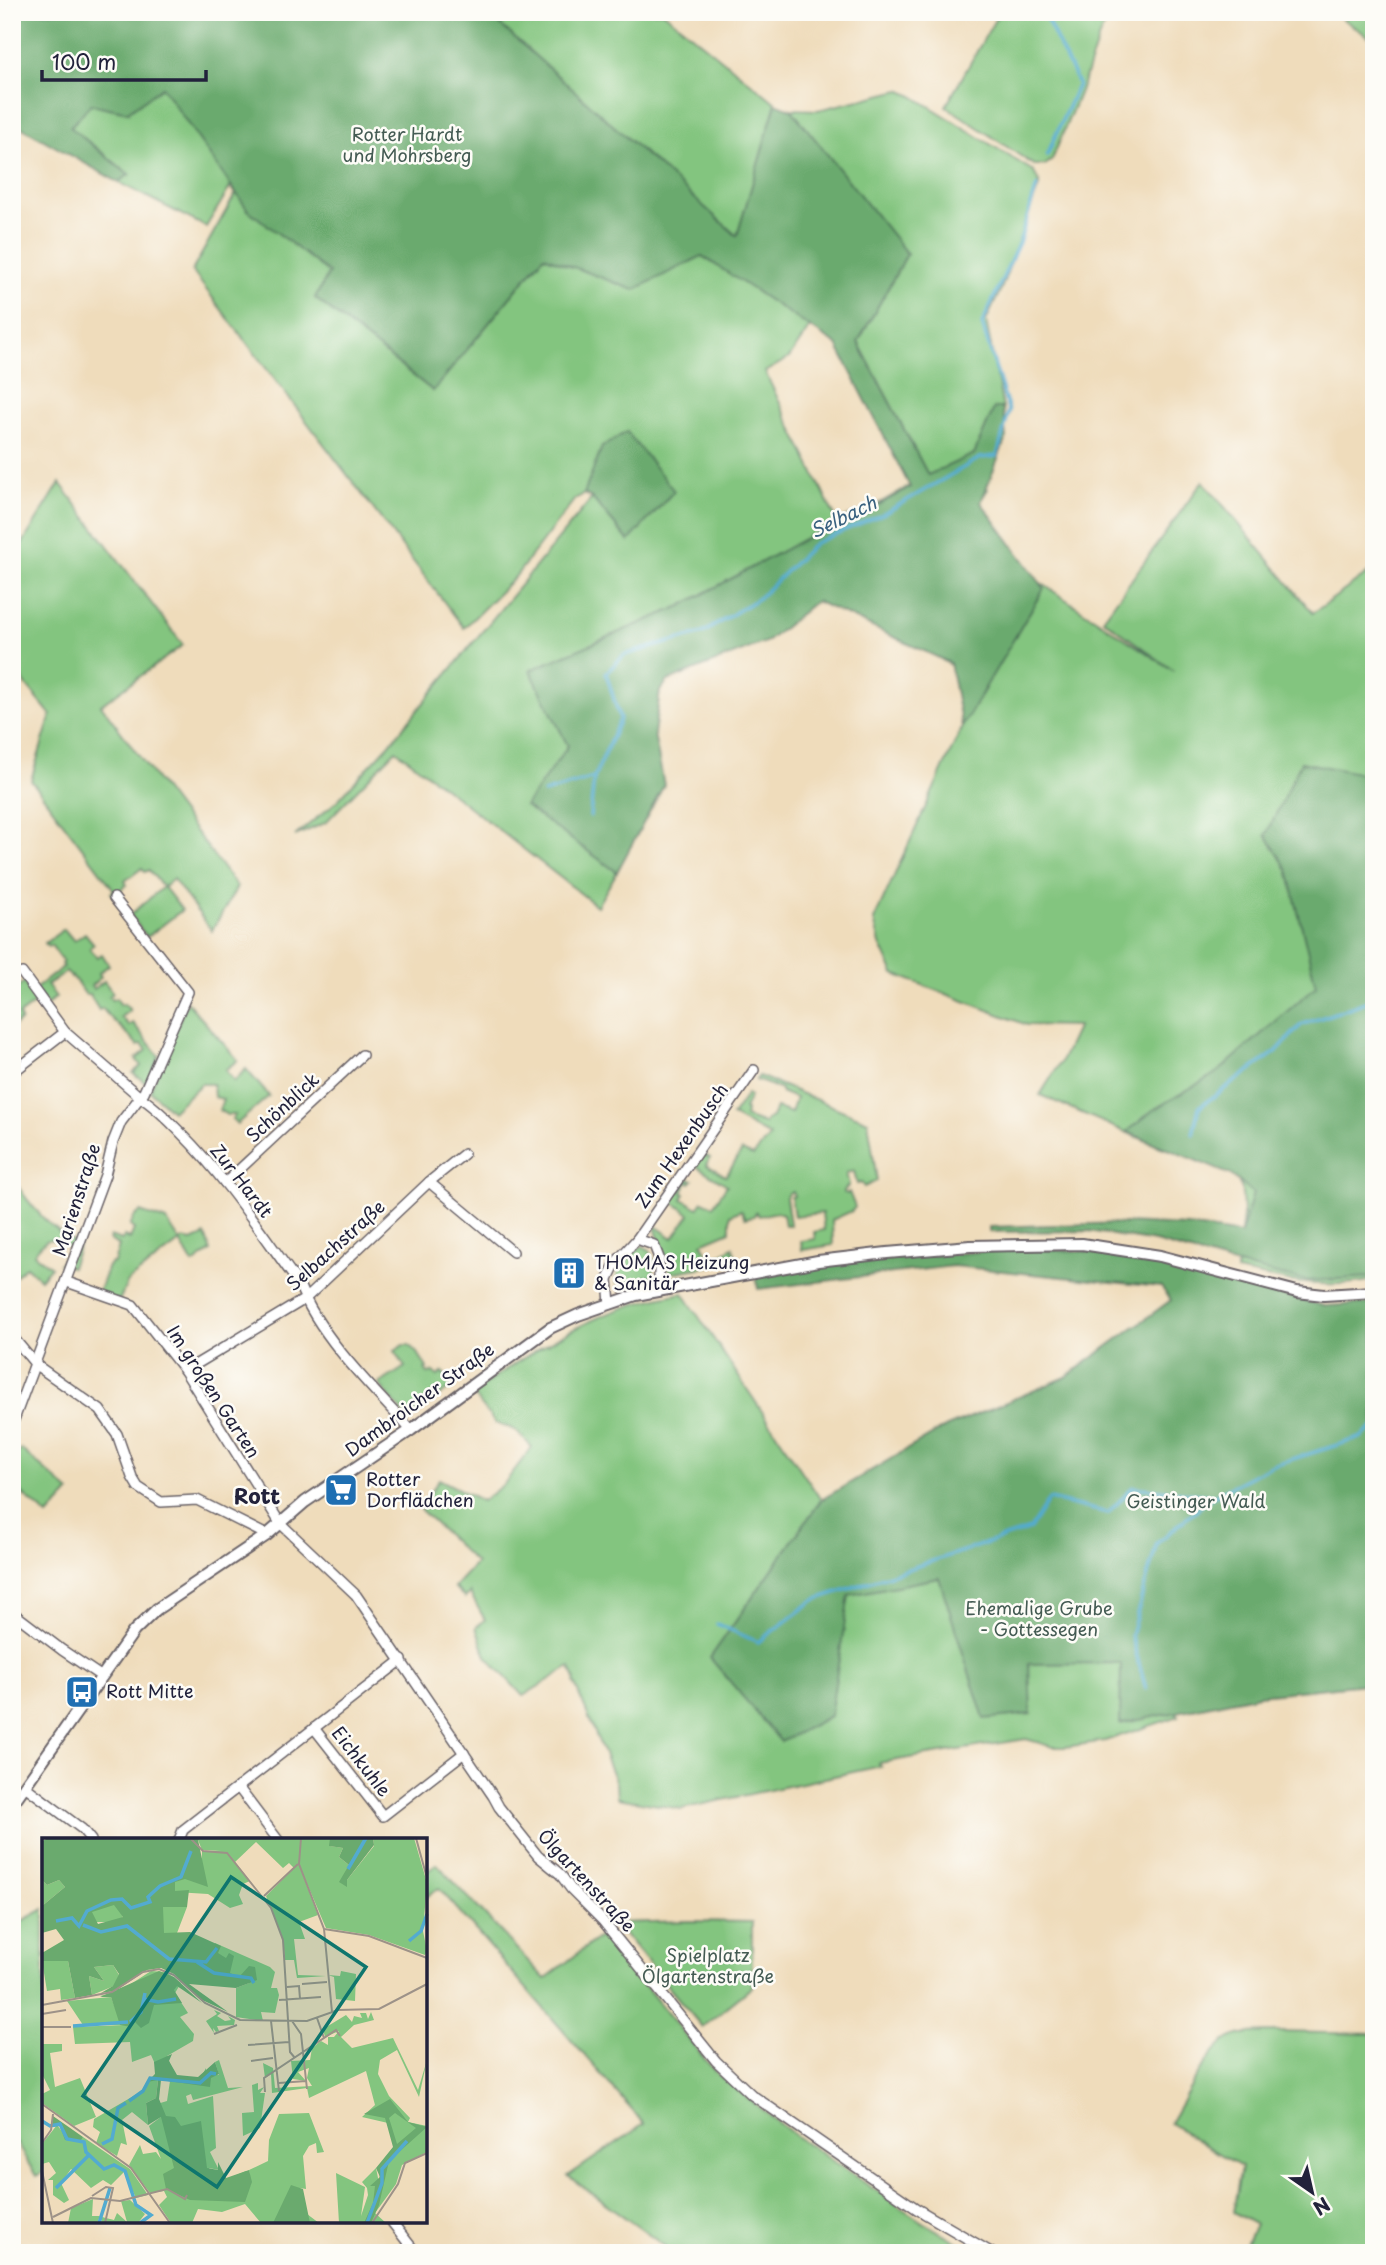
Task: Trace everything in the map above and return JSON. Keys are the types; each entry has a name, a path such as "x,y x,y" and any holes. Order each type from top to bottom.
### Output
{"street":[{"name":"Marienstraße","path":"12,1425 105,1175 121,1122 144,1092 188,992 114,898"},
{"name":"Zur Hardt","path":"22,973 65,1032 140,1097 154,1105 225,1183 299,1284 304,1299 335,1343 411,1430"},
{"path":"12,1073 65,1032"},
{"name":"Schönblick","path":"225,1183 362,1055"},
{"name":"Zum Hexenbusch","path":"610,1304 608,1279 616,1262 637,1239 754,1070"},
{"name":"Selbachstraße","path":"185,1371 304,1299 429,1182 464,1154"},
{"path":"429,1182 513,1252"},
{"path":"637,1239 654,1245 659,1258 659,1290"},
{"name":"Dambroicher Straße","path":"12,1804 134,1631 157,1609 267,1535 305,1502 411,1430 550,1328 610,1304 659,1290 818,1261 970,1246 1082,1244 1160,1256 1297,1292 1324,1295 1374,1292"},
{"name":"Im großen Garten","path":"66,1282 134,1305 185,1371 280,1523"},
{"path":"12,1336 36,1365 100,1410 117,1434 138,1487 161,1502 197,1500 267,1535"},
{"name":"Ölgartenstraße","path":"280,1523 356,1595 512,1824 538,1856 560,1874 616,1936 716,2061 752,2095 864,2174 992,2253"},
{"path":"12,1612 102,1677"},
{"name":"Eichkuhle","path":"180,1838 183,1830 402,1660"},
{"name":"Eichkuhle","path":"314,1728 383,1816 464,1754"},
{"path":"26,1787 82,1829 89,1838"},
{"path":"238,1787 276,1838"},
{"path":"393,2223 416,2253"}],"green space":[{"name":"Rotter Hardt und Mohrsberg","path":"12,12 486,12 737,236 776,103 791,109 907,254 858,342 928,475 974,454 994,408 1003,408 1006,438 981,502 1044,588 962,727 950,663 816,601 768,641 668,681 660,691 654,734 664,785 617,872 525,806 568,746 530,670 681,606 837,521 875,507 910,487 837,345 702,256 634,290 544,256 433,391 315,298 329,273 248,210 162,87 128,112 91,104 70,127 129,175 118,182 12,122"},
{"name":"Rotter Hardt und Mohrsberg","path":"33,12 663,12 776,103 737,237 591,106 810,327 789,358 765,372 837,521 834,523 840,526 928,475 858,342 907,254 791,109 818,110 900,90 1033,171 1040,183 1001,289 986,321 1003,408 994,408 983,482 988,489 972,514 1029,575 1174,671 1103,619 1203,481 1313,613 1374,569 1374,1280 1320,1284 1236,1271 1243,1216 1242,1189 1228,1169 1158,1146 1040,1095 1062,1060 1078,1026 1027,1025 894,974 880,944 874,920 962,727 986,687 823,587 663,672 568,746 526,806 617,872 597,906 396,750 325,823 295,836 336,802 389,745 592,498 629,541 627,432 602,447 584,494 575,499 515,577 464,628 192,271 236,193 232,190 252,157 178,108 231,186 206,227 118,182 129,174 70,127 91,104 128,112","holes":["520,233 572,267 544,256 433,391 315,298 329,273"]},
{"path":"993,12 1112,12 1100,34 1052,160 1045,165 1034,165 946,106 997,16"},
{"path":"1332,12 1374,12 1374,40"},
{"path":"627,432 674,491 629,541 592,498 584,494 602,447"},
{"path":"60,483 183,645 101,705 237,887 212,931 173,879 164,887 182,910 147,937 130,915 163,887 149,870 145,872 142,868 125,881 127,885 113,895 111,893 114,890 31,780 51,715 12,668 12,560"},
{"path":"1301,762 1374,776 1374,1277 1308,1281 1155,1242 1089,1231 989,1232 989,1227 1125,1223 1188,1226 1241,1234 1253,1193 1231,1175 1127,1132 1153,1110 1218,1072 1316,986 1288,870 1266,835"},
{"path":"64,929 74,941 85,933 94,944 90,948 97,957 102,954 109,965 99,973 101,977 91,986 94,989 104,981 113,993 109,996 112,1000 116,998 130,1010 121,1017 129,1026 133,1023 159,1056 147,1084 133,1073 141,1066 136,1059 147,1050 142,1044 138,1046 102,1008 99,1010 89,994 86,995 72,976 66,972 47,985 56,997 47,1005 35,989 63,967 63,962 51,945 48,947 45,943"},
{"path":"27,980 40,999 19,1015 21,1020 13,1027 12,991"},
{"path":"187,1002 238,1060 225,1070 234,1081 246,1069 269,1096 237,1124 232,1119 235,1115 227,1115 219,1110 223,1099 214,1097 213,1084 201,1084 172,1111 150,1091"},
{"path":"759,1076 868,1121 877,1181 864,1187 861,1183 857,1184 854,1171 846,1173 849,1185 843,1192 849,1192 855,1207 832,1220 833,1245 802,1250 801,1241 815,1239 814,1232 824,1230 822,1213 794,1216 791,1197 794,1196 793,1192 788,1193 786,1198 790,1225 785,1225 783,1214 777,1212 759,1216 756,1212 754,1216 745,1218 741,1210 730,1215 730,1231 702,1243 710,1261 733,1247 737,1261 671,1273 654,1225 673,1238 690,1214 671,1201 688,1178 693,1180 688,1182 682,1192 685,1194 682,1199 698,1208 703,1201 713,1206 727,1185 696,1166 703,1154 710,1158 707,1165 726,1176 742,1151 753,1156 770,1136 732,1116 747,1094 750,1097 744,1109 745,1117 764,1124 772,1117 776,1108 791,1113 796,1098 756,1080"},
{"path":"12,1177 41,1216 79,1245 71,1267 59,1264 70,1248 50,1239 34,1254 51,1267 40,1279 26,1266 12,1280"},
{"path":"140,1212 167,1221 180,1241 192,1241 205,1235 211,1251 193,1264 180,1242 128,1281 119,1301 98,1293 108,1266 114,1263 119,1245 109,1240 110,1236 122,1240 124,1237 130,1239 134,1229 130,1226"},
{"path":"643,1246 650,1250 655,1263 653,1275 617,1283 618,1271 624,1260"},
{"name":"Geistinger Wald","path":"1016,1249 1085,1251 1172,1266 1325,1306 1374,1303 1374,1683 1259,1695 1120,1724 1121,1663 1029,1664 1031,1714 984,1719 939,1578 849,1595 830,1716 781,1742 710,1658 821,1500 940,1430 1066,1377 1171,1300 1161,1287 953,1266 758,1289 756,1277 840,1262"},
{"name":"Ehemalige Grube - Gottessegen","path":"683,1293 821,1500 731,1628 976,1533 1172,1705 1179,1716 1105,1741 1053,1747 1026,1739 879,1763 881,1766 681,1809 617,1798 616,1783 570,1667 523,1696 486,1656 476,1627 485,1620 470,1593 465,1598 454,1587 476,1563 420,1509 439,1479 482,1501 504,1484 532,1447 515,1430 495,1423 472,1393 572,1330 625,1307"},
{"path":"403,1345 409,1345 420,1356 428,1374 433,1372 438,1376 443,1372 452,1387 407,1418 379,1384 405,1367 395,1351"},
{"path":"21,1449 70,1492 48,1516 12,1485 12,1459"},
{"path":"437,1864 545,1979 603,1934 717,2074 796,2136 921,2221 976,2253 674,2253 568,2176 644,2124 439,1888 427,1897 427,1872"},
{"path":"42,1910 42,2173 36,2176 12,2136 12,1926"},
{"name":"Spielplatz Ölgartenstraße","path":"752,1922 752,1987 702,2027 615,1923"},
{"path":"1276,2032 1374,2034 1374,2253 1242,2253 1255,2224 1233,2212 1241,2167 1170,2123 1219,2046 1238,2035"}],"waterway":[{"name":"Selbach","path":"1043,12 1078,84 1047,155"},
{"name":"Selbach","path":"544,793 594,778 620,719 606,673 624,655 703,633 760,597 815,543 885,513 980,458 997,456 1009,411 982,324 1020,240 1037,186"},
{"path":"590,816 594,778"},
{"path":"1193,1134 1199,1107 1276,1052 1301,1025 1374,999"},
{"path":"1146,1689 1131,1635 1157,1543 1213,1496 1273,1465 1360,1438 1374,1427"},
{"path":"717,1624 758,1642 814,1600 1030,1529 1049,1499 1108,1513 1133,1487 1213,1496"}],"place":[{"name":"THOMAS Heizung & Sanitär","path":"569,1273"},
{"name":"Rotter Dorflädchen","path":"341,1490"},
{"name":"Rott Mitte","path":"82,1692"}],"district":[{"name":"Rott","path":"257,1497"}]}
